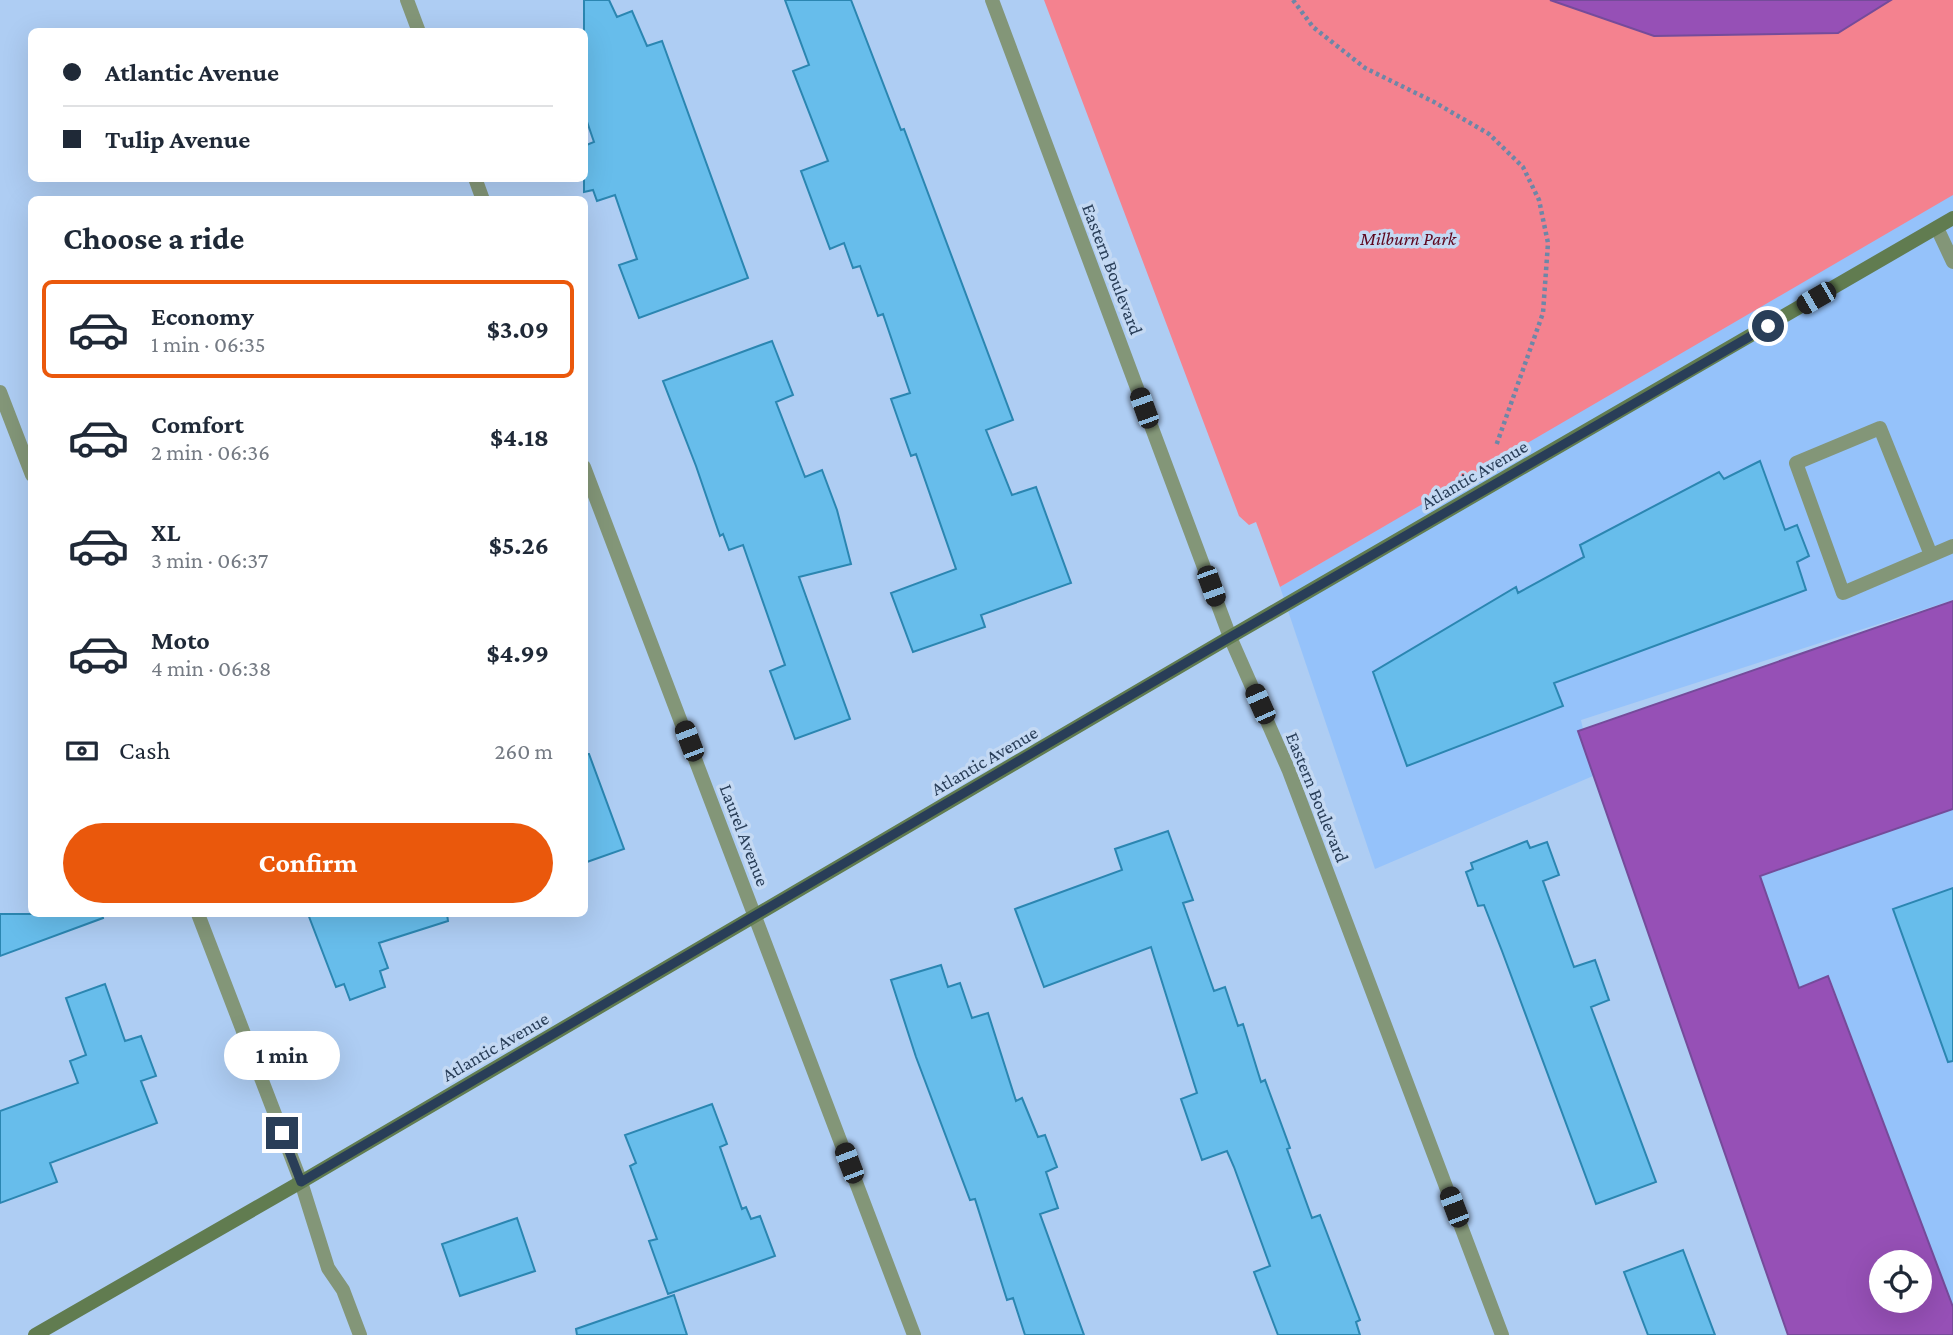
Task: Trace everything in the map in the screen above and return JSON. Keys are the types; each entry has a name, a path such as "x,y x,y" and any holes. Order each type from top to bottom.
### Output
{"main road":[{"name":"Atlantic Avenue","path":"35,1335 1953,218"}],"street":[{"path":"407,0 418,28"},
{"name":"Eastern Boulevard","path":"992,0 1230,637 1289,771 1502,1335"},
{"path":"1937,228 1953,262"},
{"path":"0,392 28,465"},
{"path":"1931,555 1880,428 1796,463 1843,593 1953,546"},
{"name":"Laurel Avenue","path":"588,478 914,1335"},
{"path":"199,917 301,1182 328,1269 343,1290 360,1335"}],"path":[{"path":"1293,0 1313,26 1365,68 1434,102 1489,134 1523,167 1539,200 1548,243 1543,313 1479,494"}],"shaded area":[{"path":"1550,0 1891,0 1838,33 1654,36"},
{"path":"1953,190 1953,600 1581,720 1593,776 1375,869 1280,587"},
{"path":"1953,601 1953,809 1760,876 1799,988 1828,976 1931,1250 1869,1250 1869,1313 1932,1313 1932,1251 1953,1307 1953,1335 1788,1335 1578,731"},
{"path":"1953,809 1953,1307 1829,976 1799,988 1760,875"}],"green space":[{"name":"Milburn Park","path":"1044,0 1953,0 1953,195 1280,587 1256,522 1249,525 1239,516"}],"building":[{"path":"584,0 609,0 617,17 632,11 647,46 662,41 748,278 639,318 619,265 637,259 615,195 597,201 593,190 584,192 584,182 588,182 588,144 594,142 588,125 588,28 584,28"},
{"path":"785,0 851,0 901,130 904,129 1013,420 986,430 1012,495 1036,487 1071,583 981,615 985,627 913,652 891,593 956,569 916,454 911,456 891,399 910,393 883,314 878,316 860,266 853,268 844,243 830,249 801,171 828,161 793,71 809,65"},
{"path":"772,341 793,395 776,402 805,477 822,470 837,510 851,564 799,577 850,719 795,739 770,671 785,665 743,545 729,550 723,534 720,536 663,381"},
{"path":"1760,461 1785,530 1797,525 1809,556 1797,562 1806,590 1554,683 1563,706 1407,766 1373,672 1516,587 1518,593 1584,557 1580,545 1719,472 1724,479"},
{"path":"588,754 589,754 624,849 588,862"},
{"path":"1168,831 1193,900 1183,903 1214,991 1225,987 1238,1026 1243,1024 1261,1082 1265,1080 1290,1148 1287,1149 1312,1218 1320,1215 1360,1320 1356,1322 1360,1335 1278,1335 1254,1272 1270,1266 1234,1167 1227,1151 1202,1160 1181,1099 1197,1093 1151,947 1044,987 1015,909 1122,870 1115,849"},
{"path":"1527,841 1530,848 1547,842 1559,875 1543,881 1574,967 1595,960 1609,1000 1591,1007 1656,1182 1596,1204 1484,905 1478,906 1466,872 1473,869 1471,863"},
{"path":"1953,888 1953,1061 1948,1062 1893,909"},
{"path":"0,914 28,914 28,917 103,917 103,918 0,956"},
{"path":"309,917 447,917 448,921 379,943 388,968 380,971 385,987 350,1000 344,984 336,987"},
{"path":"941,965 948,987 960,983 972,1018 988,1013 1016,1101 1022,1098 1038,1137 1045,1135 1057,1167 1046,1172 1058,1208 1040,1214 1084,1335 1025,1335 1013,1298 1007,1300 975,1199 970,1200 916,1057 891,980"},
{"path":"105,984 125,1041 141,1036 156,1076 141,1081 157,1123 50,1163 57,1182 0,1203 0,1111 78,1083 70,1061 86,1055 66,998"},
{"path":"712,1104 727,1144 720,1147 742,1209 746,1207 751,1219 760,1216 775,1256 668,1294 649,1241 657,1239 630,1166 636,1163 625,1135"},
{"path":"517,1218 535,1271 460,1296 442,1244"},
{"path":"1683,1250 1715,1335 1648,1335 1624,1272"},
{"path":"674,1295 687,1335 577,1335 576,1329"}],"route":[{"path":"282,1133 301,1182 1206,651 1768,326"}]}
